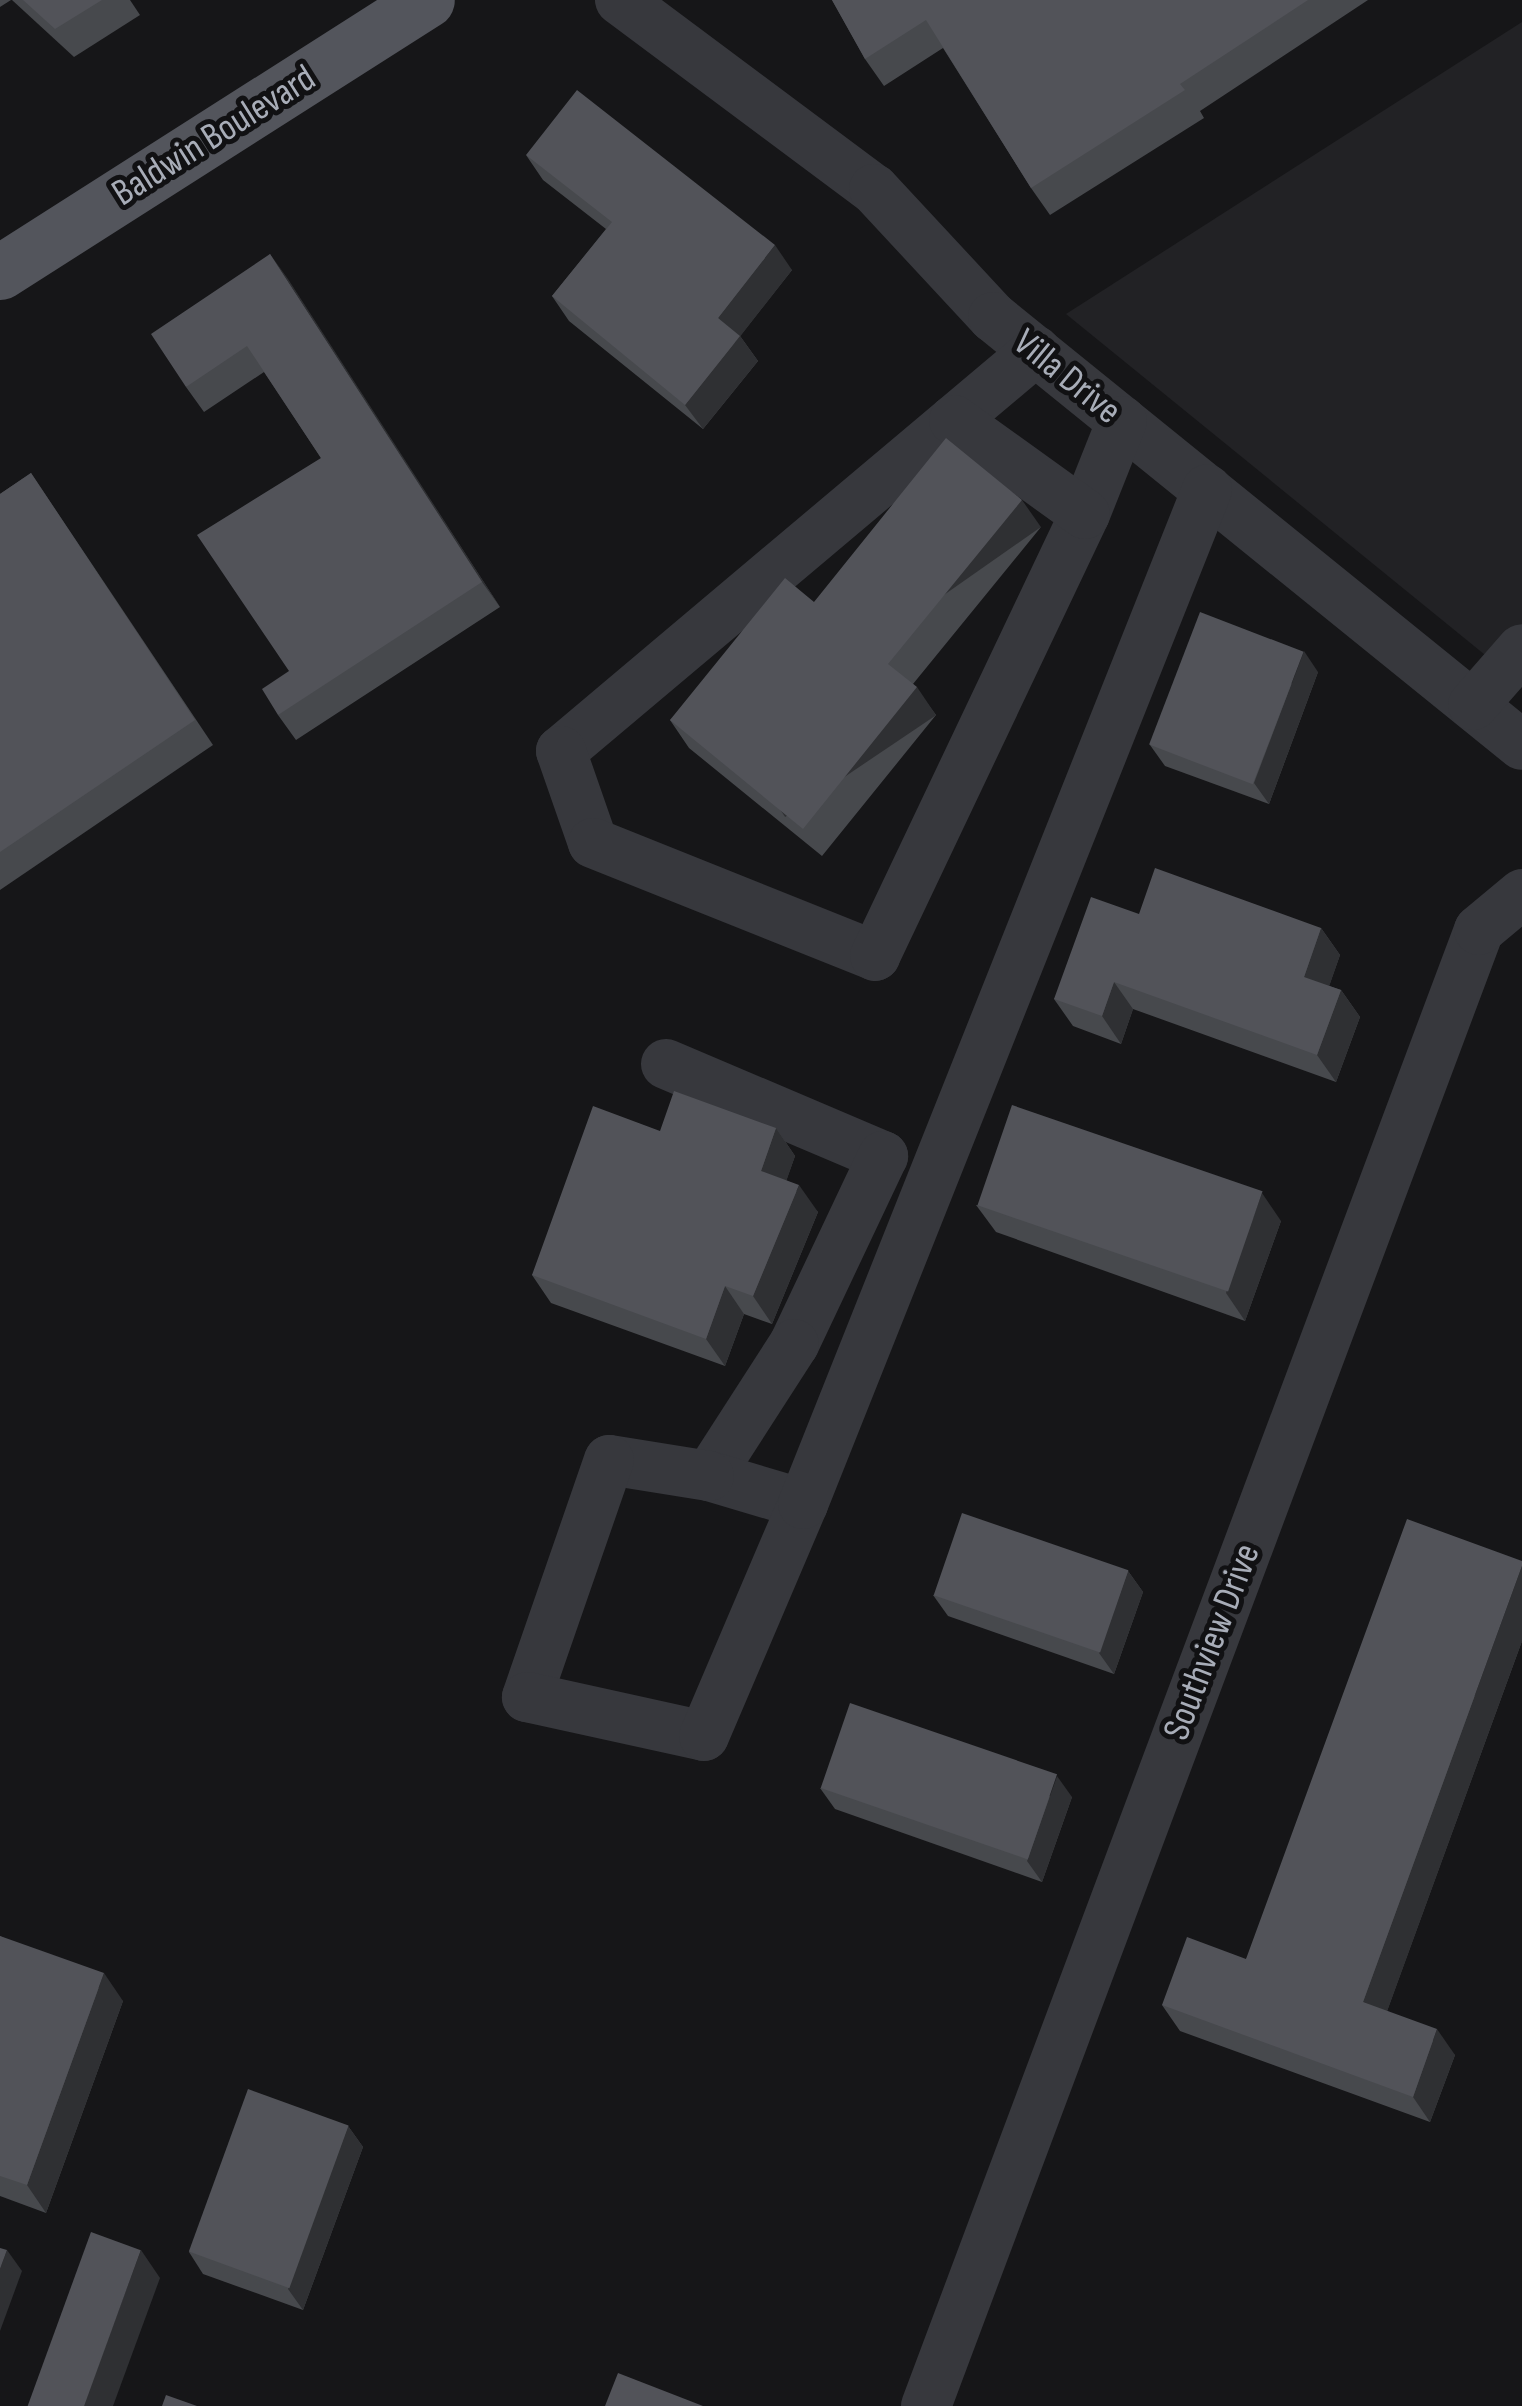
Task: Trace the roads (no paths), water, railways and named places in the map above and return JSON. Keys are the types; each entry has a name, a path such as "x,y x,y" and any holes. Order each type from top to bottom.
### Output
{"main road":[{"name":"Baldwin Boulevard","path":"0,272 427,0"}],"street":[{"name":"Villa Drive","path":"620,0 874,190 993,317 1522,745"},
{"path":"1036,351 562,751 593,843 875,956 1085,514 1122,421"},
{"path":"954,420 1085,514"},
{"path":"803,1504 709,1476 609,1460 527,1697 704,1736 803,1504 1207,490"},
{"path":"1473,705 1522,649"},
{"name":"Southview Drive","path":"926,2406 1478,930 1522,894"},
{"path":"666,1064 883,1156 937,1172"},
{"path":"709,1476 794,1344 883,1156"},
{"path":"794,1344 858,1360"}]}
